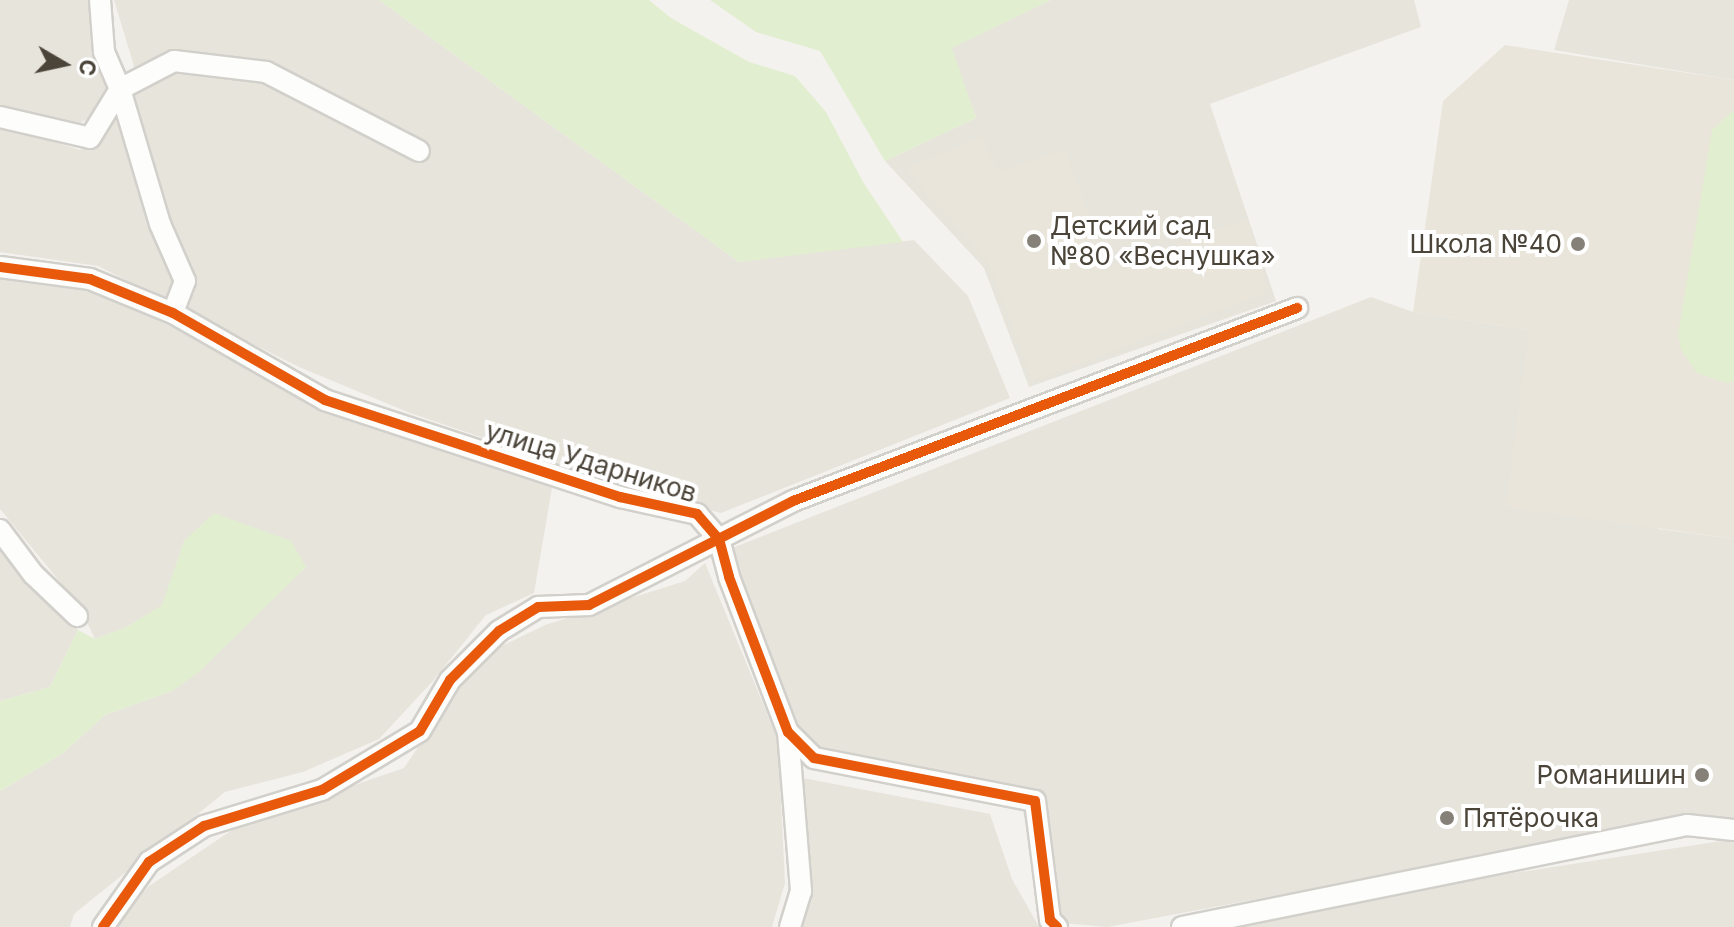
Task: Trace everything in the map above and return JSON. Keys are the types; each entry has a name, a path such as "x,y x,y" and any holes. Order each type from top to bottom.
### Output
{"street":[{"path":"100,0 104,52 120,89 160,224 185,281 173,313"},
{"path":"0,117 90,138 120,89 174,61 266,72 419,151"},
{"name":"улица Ударников","path":"0,267 90,279 173,313 325,400 620,497 697,514 719,539"},
{"path":"103,927 149,862 204,826 322,790 420,731 450,680 499,631 538,607 589,605 793,501 893,459 1297,308"},
{"path":"0,530 33,574 77,616"},
{"path":"719,539 729,577 788,732 801,891 790,927"},
{"path":"788,732 814,758 1035,801 1050,920 1057,927"},
{"path":"1182,927 1687,825 1734,830"}],"shaded area":[{"path":"0,0 95,0 110,69 109,107 69,129 0,107"},
{"path":"114,0 379,0 739,262 914,240 968,296 1010,398 721,513 660,498 410,413 299,367 98,266 0,252 0,125 80,150 140,86"},
{"path":"1051,0 1414,0 1421,27 1210,104 1276,301 1029,387 984,268 885,161 976,118 951,48"},
{"path":"1569,0 1734,0 1734,80 1554,50"},
{"name":"Школа №40","path":"1505,45 1734,80 1734,539 1506,507 1529,330 1413,312 1443,101"},
{"name":"Детский сад №80 «Веснушка»","path":"981,137 998,172 1065,150 1108,268 1247,219 1268,292 1033,381 989,264 906,169"},
{"path":"0,269 48,279 114,300 388,428 530,476 552,488 534,593 486,615 432,682 379,739 303,772 225,792 74,914 70,927 0,927 0,791 63,753 105,715 172,691 306,567 184,541 163,605 127,627 95,639 78,604 0,509"},
{"path":"1371,297 1413,312 1529,330 1658,529 1734,539 1734,817 1573,840 1107,927 1051,922 1032,857 1020,796 829,752 797,737 727,550"},
{"path":"0,539 78,630 50,687 0,701"},
{"path":"705,563 778,740 785,883 772,927 111,927 149,886 241,824 404,768 479,657 545,625 685,581"},
{"path":"798,777 990,814 1012,879 1039,927 796,927"},
{"path":"1734,839 1734,927 1217,927 1475,879"}],"green space":[{"path":"379,0 649,0 671,18 749,62 795,76 826,112 863,182 903,242 739,262"},
{"path":"710,0 1051,0 952,48 976,118 885,161 820,51 756,32"},
{"path":"1734,110 1734,381 1726,383 1697,373 1681,350 1678,334 1712,130"},
{"path":"214,513 291,541 306,567 199,672 172,691 105,715 63,753 0,791 0,701 50,687 78,630 95,639 127,627 162,605 184,541"}],"cycle path":[{"path":"0,267 90,279 173,313 325,400 620,497 697,514 719,539 729,577 788,732 814,758 1035,801 1050,920 1057,927"},
{"path":"103,927 149,862 204,826 322,790 420,731 450,680 499,631 538,607 589,605 793,501 1297,308"}],"place":[{"name":"Детский сад №80 «Веснушка»","path":"1034,241"},
{"name":"Школа №40","path":"1578,244"},
{"name":"Романишин","path":"1702,775"},
{"name":"Пятёрочка","path":"1447,818"}]}
